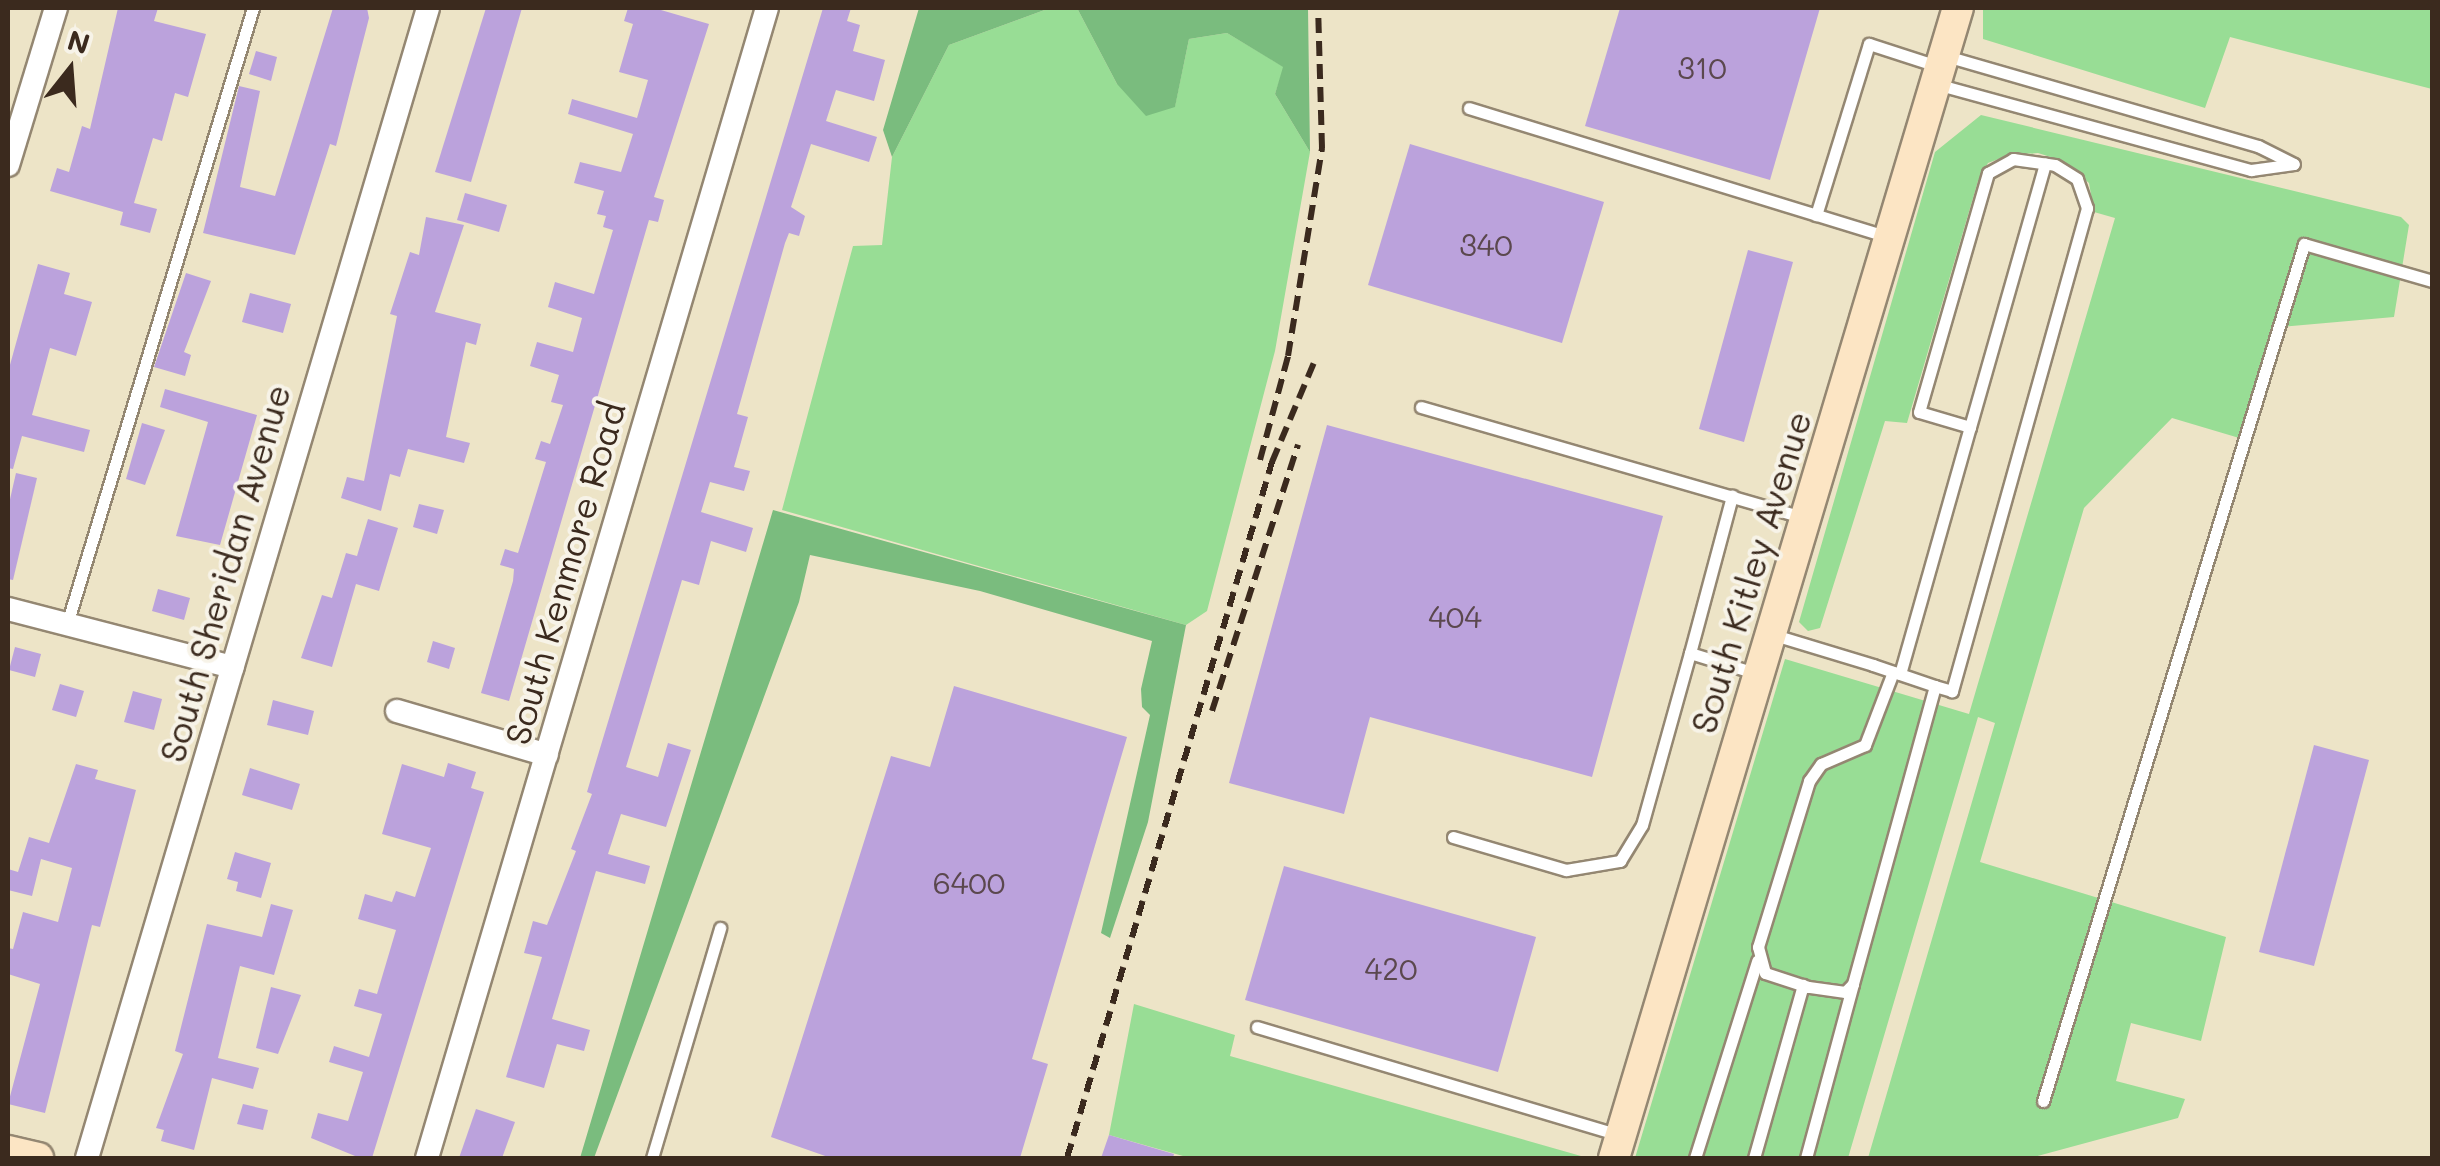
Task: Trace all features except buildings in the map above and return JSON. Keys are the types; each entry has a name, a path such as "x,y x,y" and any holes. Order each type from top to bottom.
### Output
{"street":[{"path":"8,165 12,135 56,8"},
{"name":"South Sheridan Avenue","path":"87,1158 428,8"},
{"name":"South Kenmore Road","path":"427,1158 767,8"},
{"name":"South Kitley Avenue","path":"1618,1147 1958,8"},
{"path":"8,608 233,667"},
{"path":"397,711 547,755"}],"lane":[{"path":"67,624 252,8"},
{"path":"1816,215 1870,44 1940,69 2251,170 2294,164 2258,146 1940,69"},
{"path":"1469,108 1890,238"},
{"path":"1771,634 1952,691 2087,208 2077,179 2045,162 2013,159 1988,173 1924,393 1919,412 1970,427"},
{"path":"1695,1158 1809,781 1821,764 1864,745 1897,673 2045,162"},
{"path":"2043,1102 2304,244 2432,281"},
{"path":"1421,407 1806,518"},
{"path":"1453,837 1566,870 1620,861 1642,825 1732,496"},
{"path":"1690,654 1759,674"},
{"path":"1806,1158 1936,686"},
{"path":"652,1158 720,928"},
{"path":"1757,961 1765,973 1802,985 1845,992 1852,984"},
{"path":"1754,1158 1802,985"},
{"path":"1257,1027 1618,1147"}],"green space":[{"path":"919,8 1050,8 949,45 892,157 883,130"},
{"path":"1050,8 1077,8 1117,84 1175,106 1189,39 1227,33 1284,67 1275,94 1310,152 1275,351 1207,611 1186,625 782,510 853,246 882,245 892,157 949,45"},
{"path":"1077,8 1308,8 1310,152 1275,94 1283,67 1227,33 1189,39 1175,107 1146,116 1117,84"},
{"path":"1983,8 2432,8 2432,89 2230,37 2205,108 1983,39"},
{"path":"1981,115 2401,217 2409,225 2394,317 2281,327 2246,440 2172,418 2084,508 1980,862 2226,937 2201,1041 2131,1023 2116,1081 2185,1099 2178,1118 2030,1158 1868,1158 1995,723 1978,717 1848,1158 1635,1158 1785,659 1969,714 2115,218 2094,212 2089,183 2063,161 2038,153 2009,155 1988,163 1978,181 1907,423 1885,421 1820,628 1808,631 1799,622 1935,152"},
{"path":"773,510 1186,625 1148,822 1110,938 1101,933 1150,715 1142,707 1141,689 1152,641 980,591 810,555 799,602 594,1158 580,1158"},
{"path":"1134,1004 1235,1035 1230,1056 1588,1158 1190,1158 1109,1135"}],"railway":[{"path":"1260,460 1288,356 1322,148 1318,8"},
{"path":"1067,1158 1272,462 1316,358"},
{"path":"1212,711 1298,445"}]}
